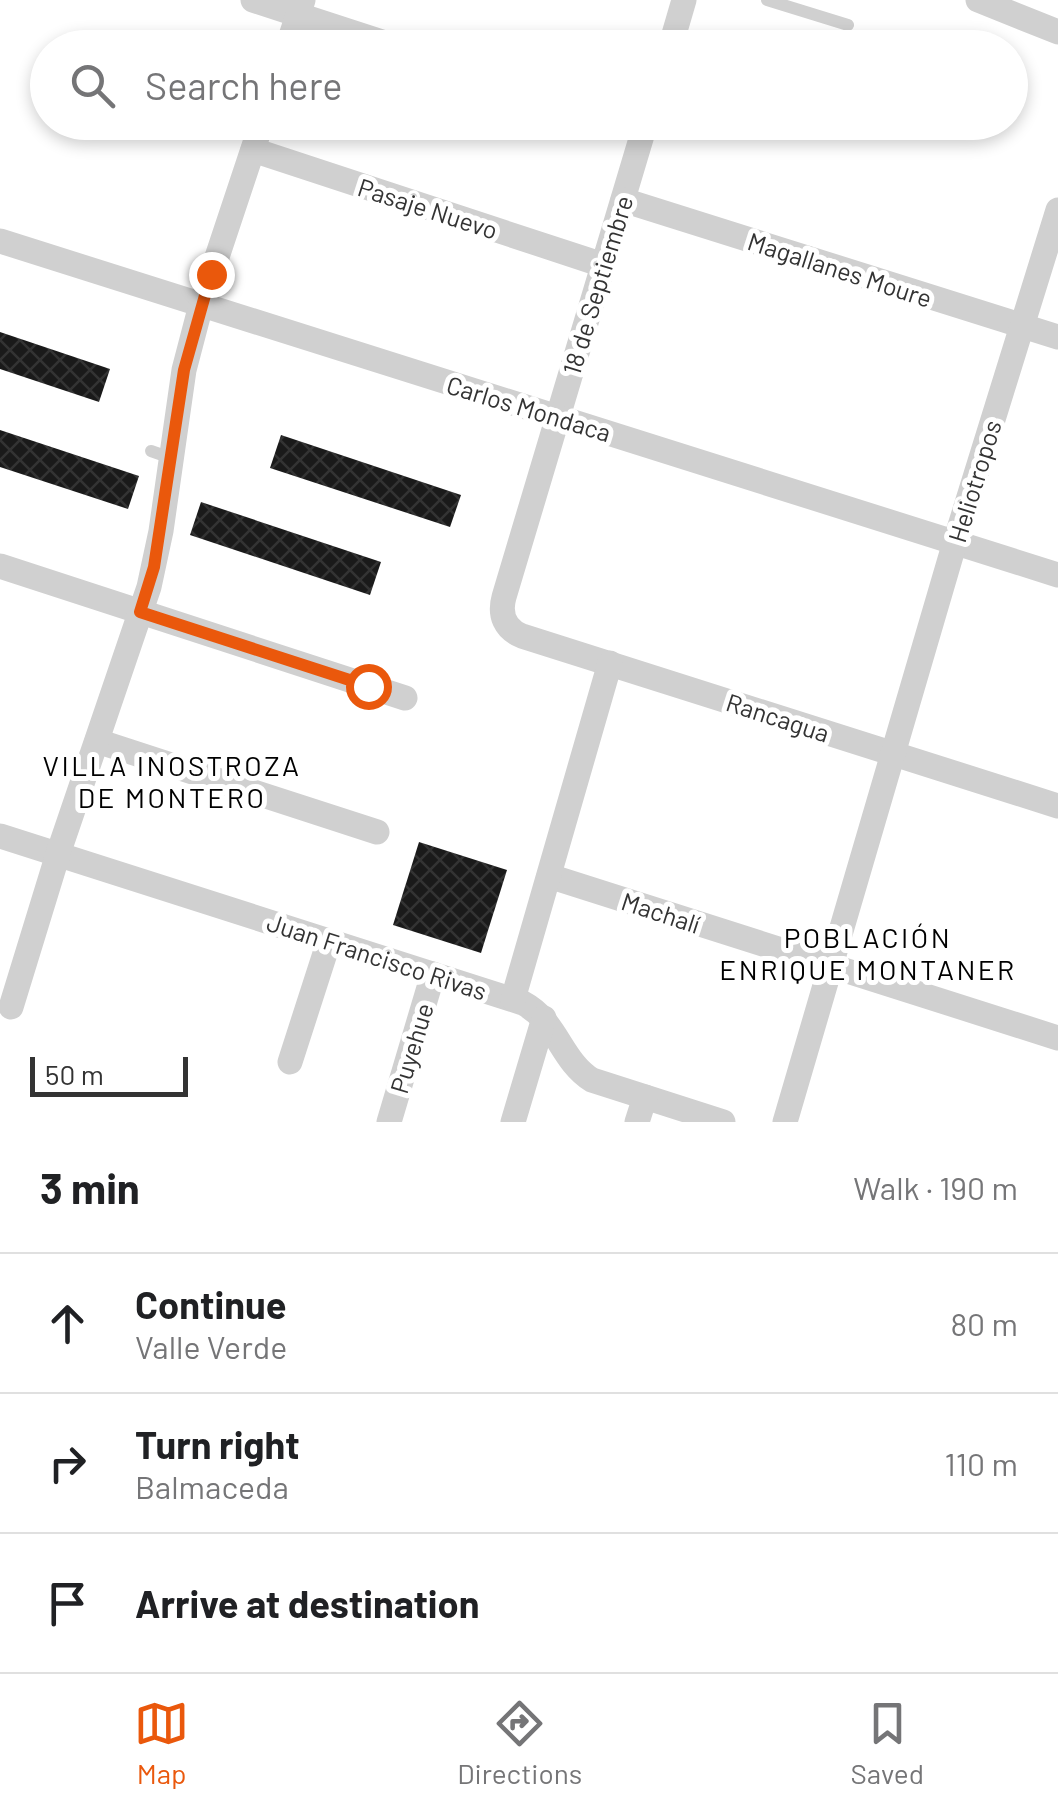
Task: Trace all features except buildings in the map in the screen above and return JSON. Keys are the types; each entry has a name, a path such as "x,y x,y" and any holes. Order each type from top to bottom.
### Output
{"street":[{"path":"253,0 300,8 355,30"},
{"path":"675,30 684,0"},
{"path":"978,0 1058,32"},
{"path":"11,1008 154,567 161,455 201,305 256,140"},
{"name":"18 de Septiembre","path":"504,620 502,605 638,140"},
{"name":"Pasaje Nuevo","path":"253,150 603,265"},
{"name":"Magallanes Moure","path":"623,200 1058,337"},
{"name":"Heliotropos","path":"785,1122 955,542 1058,210"},
{"name":"Carlos Mondaca","path":"0,241 1058,575"},
{"path":"0,566 406,698"},
{"name":"Rancagua","path":"504,620 514,633 522,636 1058,806"},
{"path":"513,999 610,663"},
{"path":"98,741 376,832"},
{"name":"Juan Francisco Rivas","path":"0,836 513,999 544,1018 584,1076 641,1110 724,1122"},
{"name":"Machalí","path":"549,876 1058,1038"},
{"path":"290,1062 329,941"},
{"name":"Puyehue","path":"388,1122 433,974"},
{"path":"513,1122 544,1018"}],"lane":[{"path":"768,0 848,25"}],"district":[{"name":"VILLA INOSTROZA DE MONTERO","path":"172,781"},
{"name":"POBLACIÓN ENRIQUE MONTANER","path":"868,953"}],"route":[{"path":"211,274 184,370 154,567 140,612 368,686"}]}
